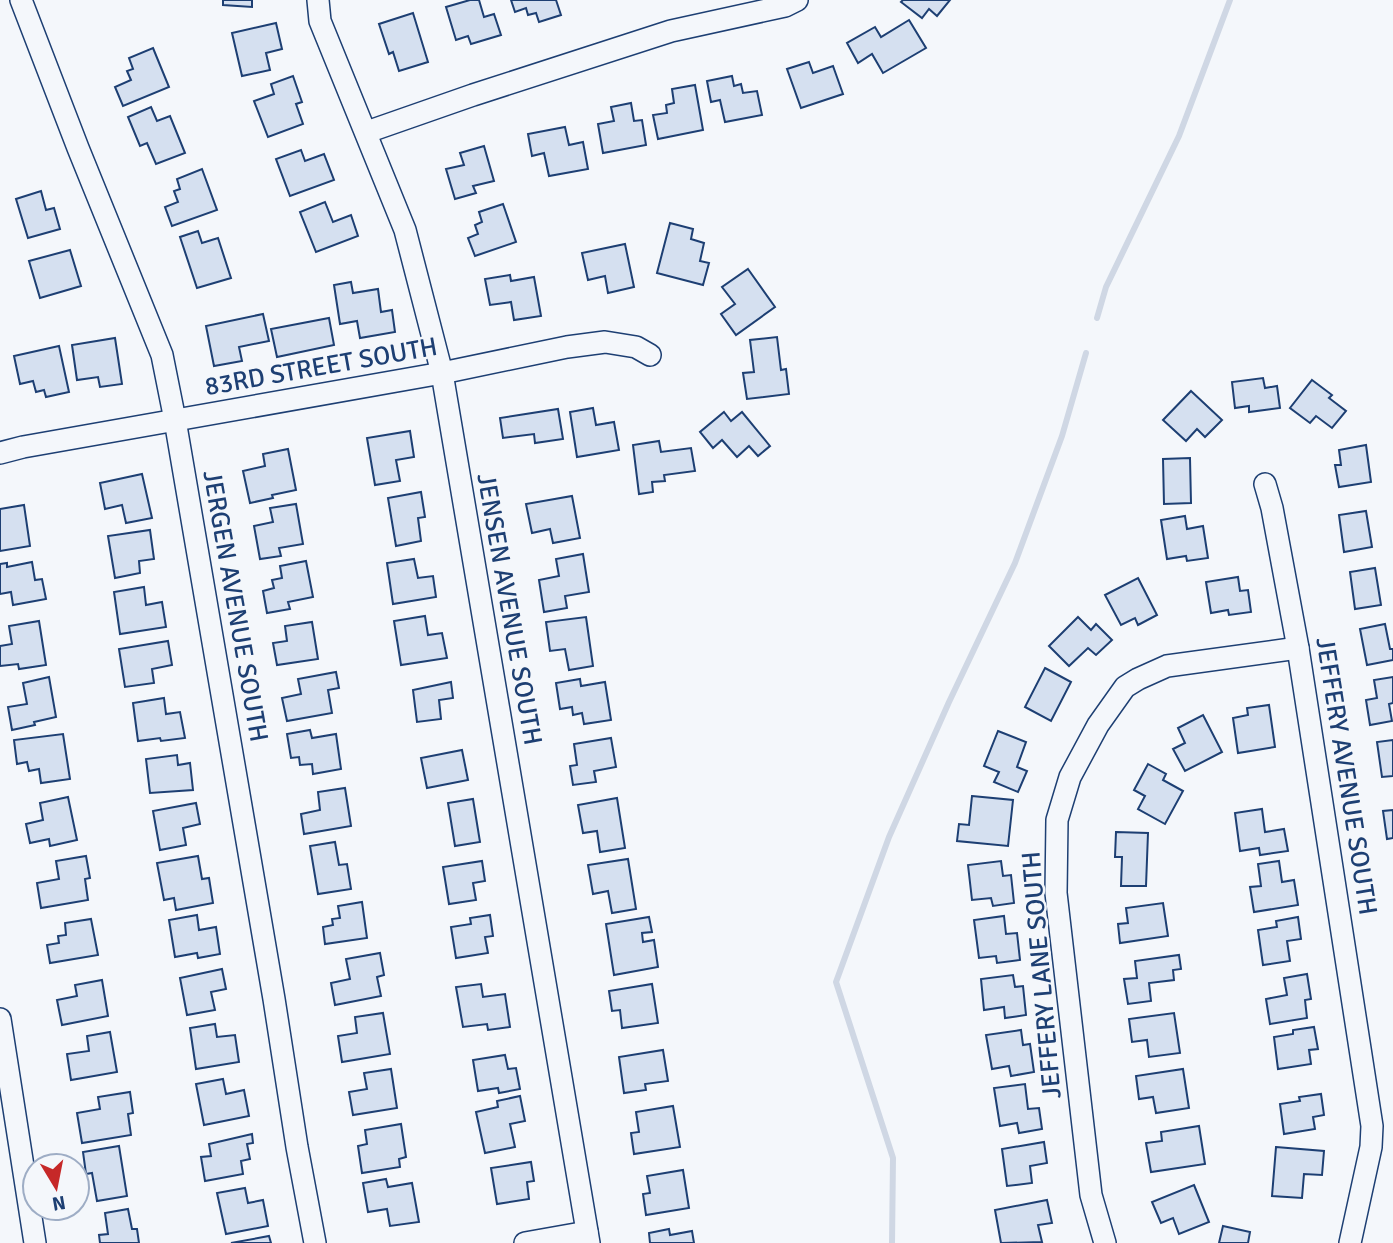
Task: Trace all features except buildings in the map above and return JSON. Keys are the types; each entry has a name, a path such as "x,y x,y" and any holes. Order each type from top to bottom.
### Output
{"street":[{"name":"JERGEN AVENUE SOUTH","path":"21,0 162,355 315,1243"},
{"name":"JENSEN AVENUE SOUTH","path":"318,0 320,21 405,230 442,373 588,1238"},
{"path":"367,132 671,31 785,6 797,0"},
{"name":"83RD STREET SOUTH","path":"0,453 442,373 567,347 605,342 636,347 650,355"},
{"name":"JEFFERY AVENUE SOUTH","path":"1265,484 1272,508 1298,648 1372,1126 1371,1147 1350,1243"},
{"name":"JEFFERY LANE SOUTH","path":"1105,1243 1091,1195 1056,893 1057,820 1070,777 1098,725 1125,687 1138,679 1167,666 1298,648"},
{"path":"0,1019 35,1243"},
{"path":"525,1243 588,1238"}],"waterway":[{"path":"1097,318 1106,287 1179,136 1230,0"},
{"path":"892,1243 893,1158 836,982 889,837 1015,563 1062,436 1086,353"}]}
